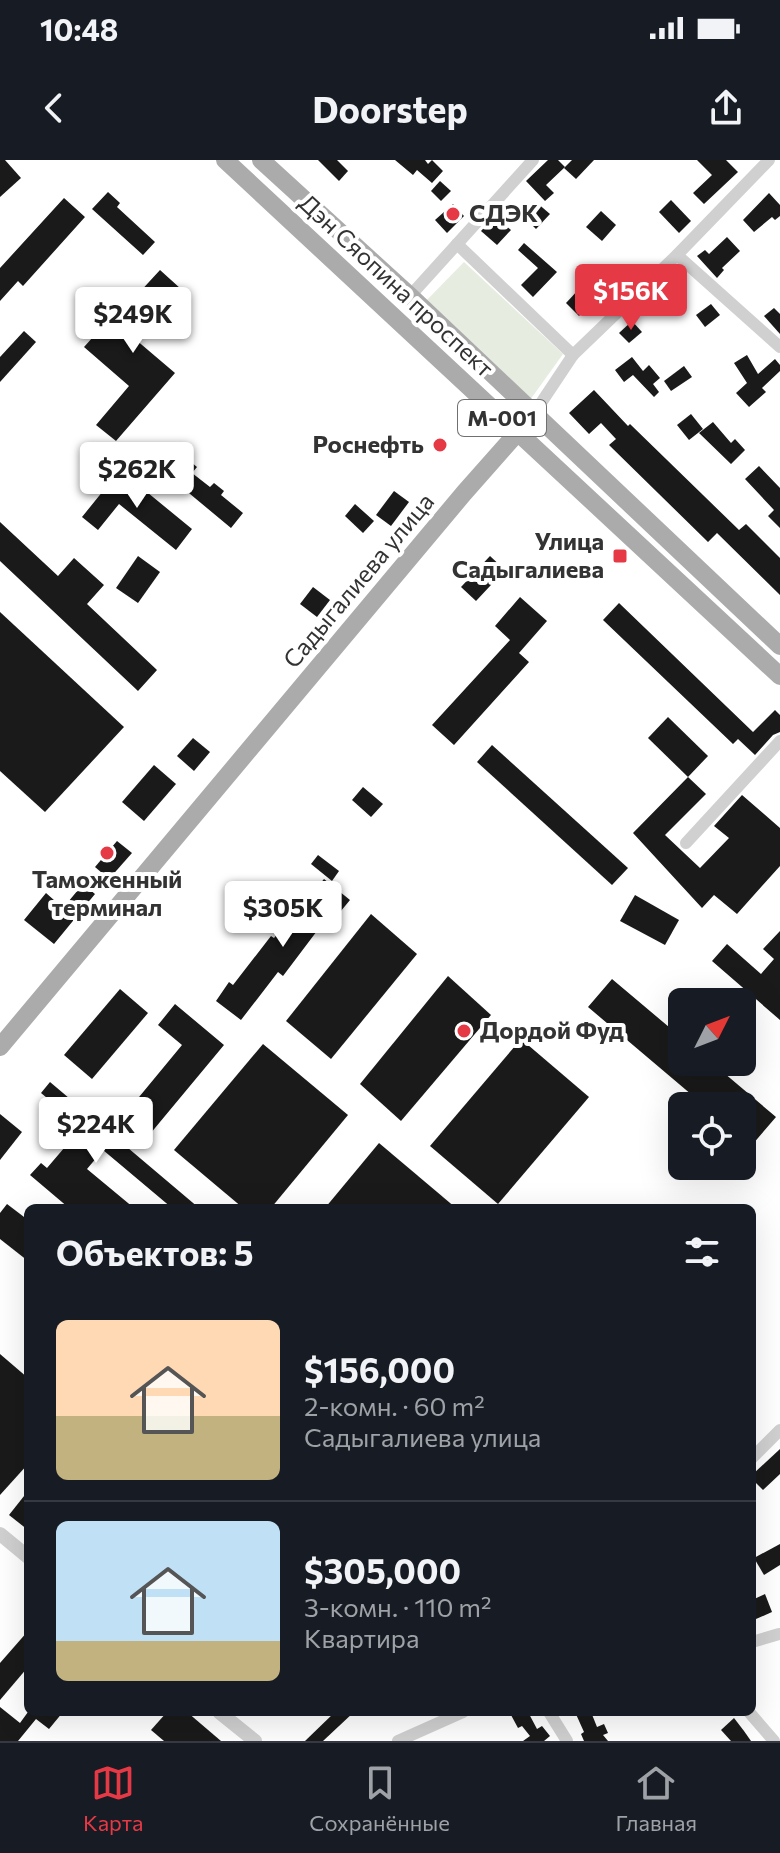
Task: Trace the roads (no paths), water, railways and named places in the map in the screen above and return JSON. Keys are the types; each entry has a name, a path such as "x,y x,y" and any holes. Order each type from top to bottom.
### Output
{"main road":[{"name":"Дэн Сяопина проспект","path":"225,160 780,676"},
{"name":"Дэн Сяопина проспект","path":"261,160 410,296 780,646"},
{"name":"Садыгалиева улица","path":"0,1047 464,493 533,415"}],"street":[{"path":"410,296 533,160"},
{"name":"Садыгалиева улица","path":"533,415 573,355 677,255 769,160"},
{"path":"457,244 573,355"},
{"path":"677,255 780,347"},
{"path":"686,843 780,741"},
{"path":"756,1454 780,1430"},
{"path":"0,1534 24,1554"},
{"path":"756,1641 779,1634"},
{"path":"224,1716 255,1741"},
{"path":"398,1741 454,1716"},
{"path":"551,1716 564,1739"},
{"path":"752,1716 774,1741"}],"place":[{"name":"СДЭК","path":"453,214"},
{"name":"Роснефть","path":"440,445"},
{"name":"Улица Садыгалиева","path":"620,556"},
{"name":"Таможенный терминал","path":"107,853"},
{"name":"Дордой Фуд","path":"464,1031"}]}
